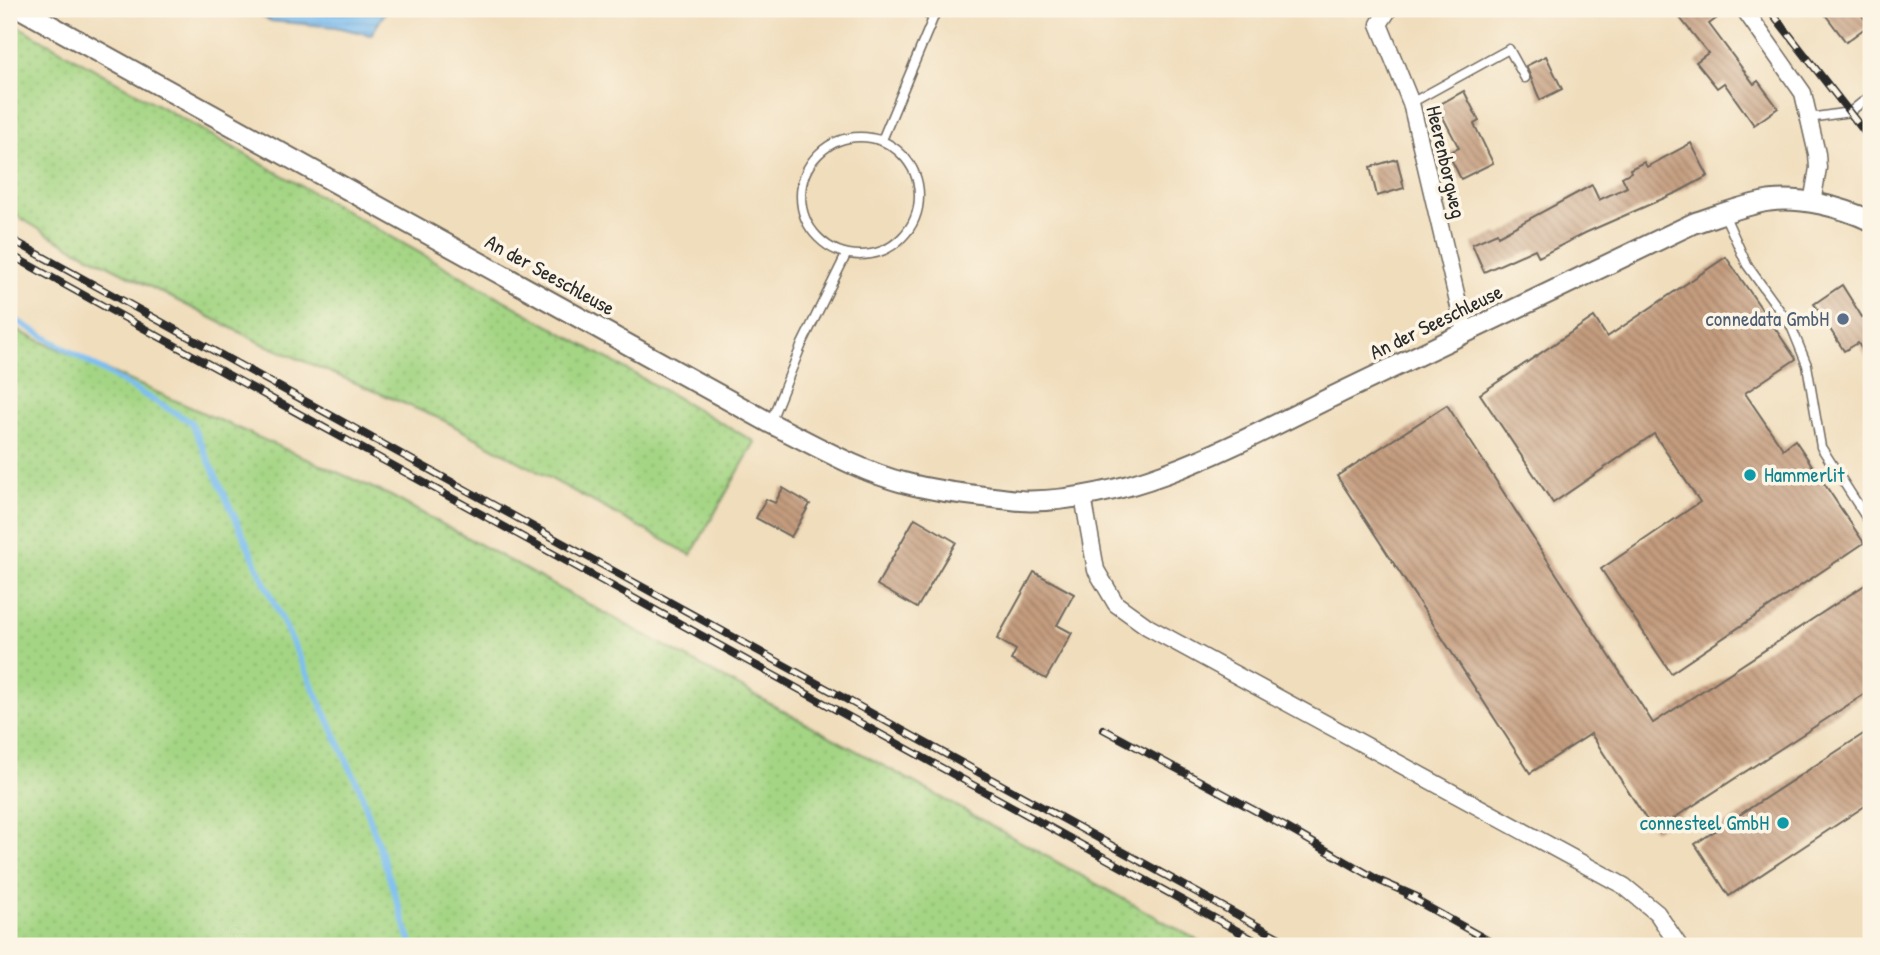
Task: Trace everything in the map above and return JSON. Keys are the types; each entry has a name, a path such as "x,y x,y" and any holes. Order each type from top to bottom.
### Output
{"street":[{"name":"An der Seeschleuse","path":"21,9 769,423 850,463 904,483 965,495 1029,501 1083,496 1128,485 1198,461 1695,223 1724,214 1770,201 1812,203 1855,213 1871,221"},
{"name":"Heerenborgweg","path":"1389,9 1379,23 1411,103 1465,332"},
{"path":"1744,9 1803,93 1817,154 1818,168 1812,203"},
{"path":"1083,496 1096,570 1116,604 1148,627 1624,886 1657,913 1679,946"}],"lane":[{"path":"883,140 935,13 916,9"},
{"path":"1411,103 1509,49 1525,78"},
{"path":"1809,117 1850,112 1871,95"},
{"path":"867,136 883,140 909,161 919,186 918,214 903,239 885,251 865,256 846,255 828,247 814,235 803,215 800,193 810,164 828,145 852,137 867,136"},
{"path":"1724,214 1747,265 1791,326 1807,365 1821,447 1871,525"},
{"path":"769,423 802,344 846,255"}],"green space":[{"path":"9,21 755,442 691,555 443,420 261,343 54,238 9,211"},
{"path":"9,327 391,496 1208,946 9,946"}],"water":[{"path":"249,9 387,9 371,35 336,27 271,21"}],"building":[{"path":"1673,9 1710,9 1717,18 1709,24 1754,84 1758,81 1778,108 1754,125 1724,83 1717,88 1696,62 1708,53"},
{"path":"1821,9 1857,9 1869,25 1846,42"},
{"path":"1546,56 1562,89 1540,100 1526,66"},
{"path":"1464,91 1479,121 1474,124 1493,163 1461,179 1448,153 1459,148 1437,106"},
{"path":"1691,143 1708,176 1539,257 1535,249 1484,272 1472,244 1497,233 1498,236 1592,185 1599,200 1627,187 1622,177 1631,172 1630,169 1644,162 1647,167"},
{"path":"1397,159 1404,188 1377,196 1370,167"},
{"name":"Hammerlit","path":"1726,257 1796,359 1745,393 1783,449 1795,440 1864,543 1671,673 1601,569 1700,502 1654,434 1553,503 1480,394 1594,317 1607,337"},
{"path":"1842,285 1862,317 1871,311 1871,364 1858,343 1844,351 1814,304"},
{"path":"1447,405 1653,723 1871,581 1871,690 1654,831 1591,734 1530,773 1337,476"},
{"path":"783,488 810,504 791,537 756,518 766,499 775,503"},
{"path":"915,518 956,542 917,608 877,585"},
{"path":"1034,572 1074,594 1057,625 1072,633 1046,679 1011,660 1016,650 997,639"},
{"name":"connesteel GmbH","path":"1871,729 1871,802 1729,896 1695,844"}],"waterway":[{"path":"9,316 191,422 360,789 412,946"}],"railway":[{"path":"1769,9 1871,140"},
{"path":"9,238 1294,946"},
{"path":"9,254 1265,946"},
{"path":"1103,729 1380,881 1417,897"},
{"path":"1408,896 1498,946"}],"place":[{"name":"connedata GmbH","path":"1843,319"},
{"name":"Hammerlit","path":"1750,475"},
{"name":"connesteel GmbH","path":"1783,823"}]}
